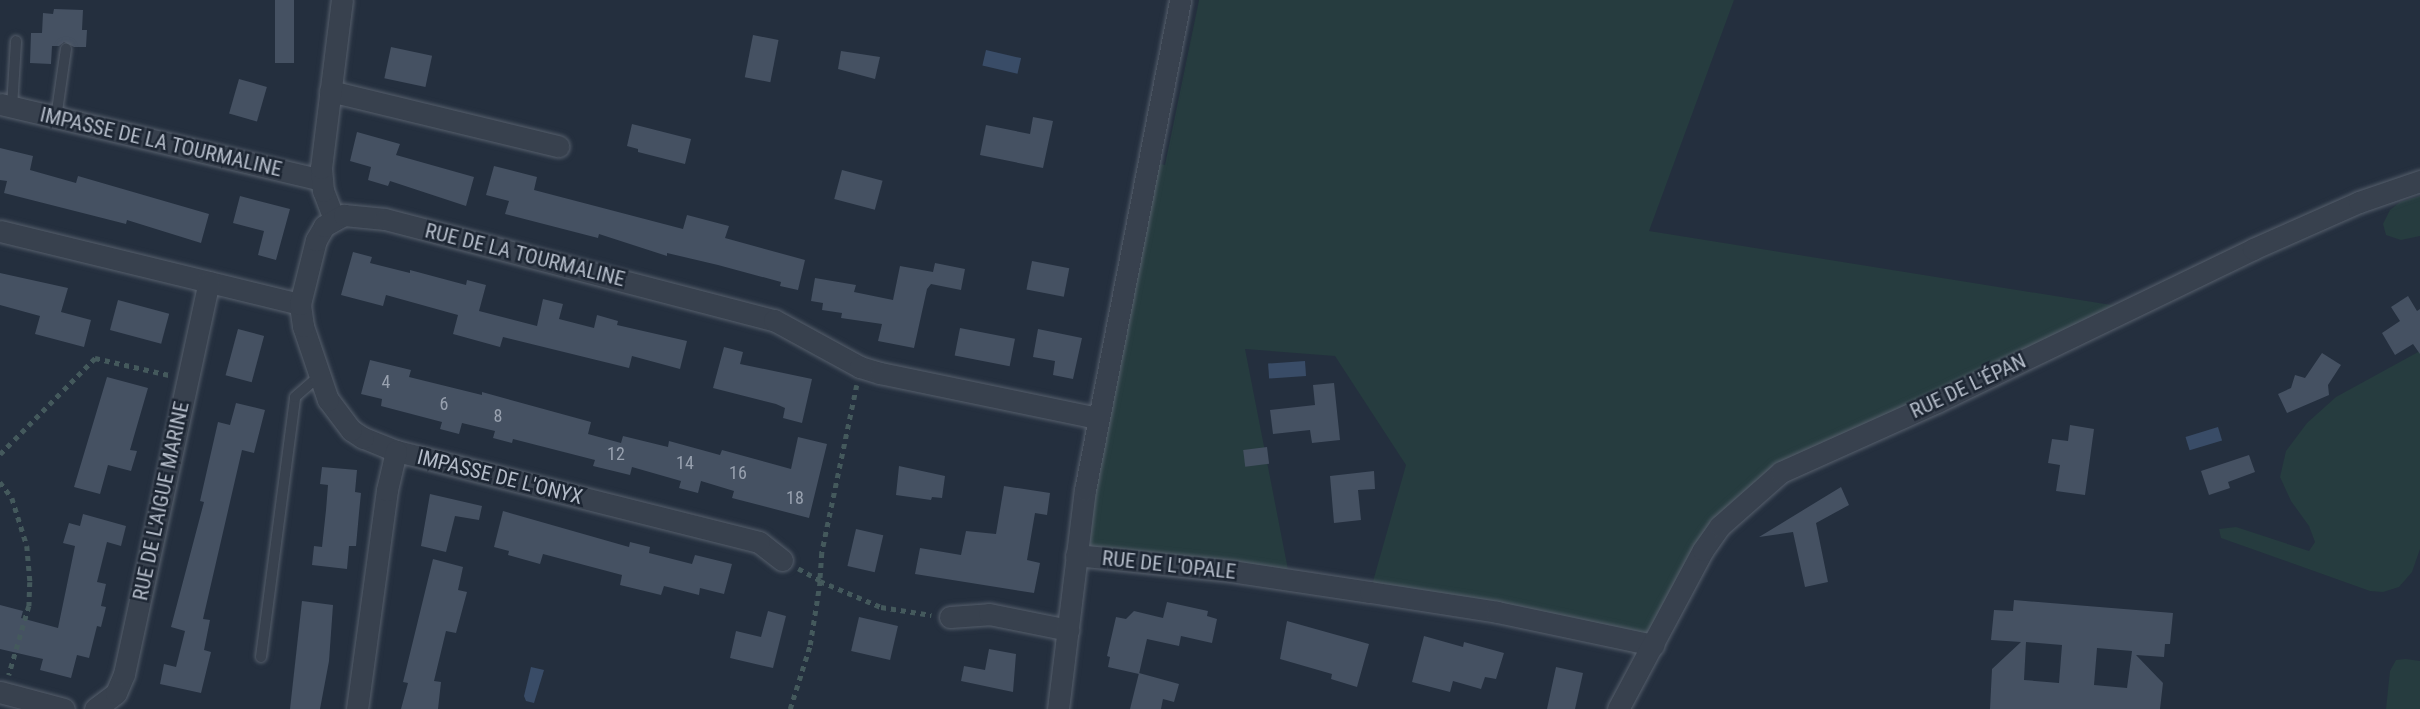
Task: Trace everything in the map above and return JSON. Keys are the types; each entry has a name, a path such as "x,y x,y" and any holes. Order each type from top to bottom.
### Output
{"street":[{"path":"0,231 300,304 316,240 324,226 334,219 321,180 342,0"},
{"name":"RUE DE L'OPALE","path":"1181,0 1098,418 1076,555 1231,571 1370,592 1509,614 1654,645"},
{"path":"330,90 558,146"},
{"name":"IMPASSE DE LA TOURMALINE","path":"6,106 321,180"},
{"name":"RUE DE L'ÉPAN","path":"1618,709 1703,550 1720,526 1781,472 1937,402 2253,249 2359,202 2420,181"},
{"name":"RUE DE LA TOURMALINE","path":"334,219 357,214 385,219 756,314 794,328 860,367 900,379 1098,418"},
{"name":"RUE DE L'AIGUE MARINE","path":"95,709 116,692 124,674 209,282"},
{"name":"IMPASSE DE L'ONYX","path":"300,304 303,326 318,377 328,400 351,430 372,443 760,542 782,560"},
{"path":"357,709 387,490 396,451"},
{"path":"1058,709 1076,555"},
{"path":"950,617 989,614 1068,630"},
{"path":"2,693 64,709"}],"lane":[{"path":"6,106 16,41"},
{"path":"56,118 66,48"},
{"path":"261,657 295,397 318,377"}],"path":[{"path":"0,454 94,358 187,379"},
{"path":"790,709 810,645 822,554 860,367"},
{"path":"0,482 12,498 27,545 30,582 29,606 2,693"},
{"path":"820,581 881,607 950,617"}],"green space":[{"path":"1199,0 1734,0 1649,231 2130,308 1879,426 1739,506 1654,645 1370,592 1406,465 1335,356 1245,349 1290,580 1076,555 1150,162 1165,165"},
{"path":"2420,196 2420,236 2401,240 2386,235 2383,224 2390,210 2400,202"},
{"path":"2420,351 2420,549 2412,572 2399,587 2383,592 2370,591 2221,538 2219,529 2236,527 2309,551 2315,542 2309,526 2291,501 2280,477 2286,451 2307,423 2336,397"},
{"path":"2396,660 2420,661 2420,709 2386,709 2390,671"}],"water":[{"path":"986,50 1021,58 1017,74 982,66"},
{"path":"1305,361 1306,376 1269,379 1268,364"},
{"path":"2218,427 2222,440 2190,450 2185,437"},
{"path":"531,667 544,670 534,703 526,701 524,696"}],"building":[{"path":"275,0 294,0 294,63 275,63"},
{"path":"54,9 83,10 82,30 87,30 86,47 74,47 64,42 59,46 52,46 51,64 30,63 31,33 42,33 43,13 53,14"},
{"path":"753,35 779,40 770,82 745,77"},
{"path":"391,47 432,56 425,87 384,78"},
{"path":"841,51 880,57 875,79 838,69"},
{"path":"239,79 267,87 257,122 229,114"},
{"path":"1033,117 1053,121 1043,168 980,155 986,125 1030,134"},
{"path":"632,124 691,139 685,164 638,152 638,149 627,146"},
{"path":"357,132 400,144 396,155 474,177 466,206 390,181 388,186 368,180 371,167 350,161"},
{"path":"0,148 33,156 30,170 76,183 78,176 209,214 201,243 127,220 126,224 4,193 7,181 0,180"},
{"path":"494,166 537,177 534,190 683,229 687,215 729,226 725,238 805,260 798,290 780,286 781,282 667,253 667,256 599,234 598,238 505,214 509,201 486,195"},
{"path":"842,170 883,181 875,210 834,199"},
{"path":"240,196 290,209 276,260 258,255 264,231 233,223"},
{"path":"353,252 372,257 370,263 410,273 410,270 466,285 467,280 486,285 479,311 537,326 543,299 563,304 559,319 594,328 597,315 618,321 617,325 687,341 680,369 632,356 629,368 503,337 500,347 453,334 458,315 386,295 383,306 341,295"},
{"path":"1032,261 1069,268 1064,297 1026,289"},
{"path":"935,263 965,269 961,290 931,284 927,289 914,348 878,341 882,324 841,318 842,313 822,310 823,303 811,301 815,278 856,285 854,292 893,300 900,266 933,272"},
{"path":"0,273 68,288 61,312 91,320 84,347 35,334 40,316 0,305"},
{"path":"2408,296 2417,311 2420,309 2420,354 2413,344 2395,355 2382,333 2400,321 2391,307"},
{"path":"118,300 169,314 161,344 110,330"},
{"path":"960,328 1015,339 1010,366 955,355"},
{"path":"238,329 264,336 252,382 226,375"},
{"path":"1038,329 1082,338 1073,379 1053,375 1055,361 1033,357"},
{"path":"724,347 743,352 740,364 812,379 802,423 783,418 785,408 776,404 713,388"},
{"path":"2322,353 2341,365 2328,385 2329,395 2287,413 2278,394 2291,388 2295,375 2305,378"},
{"path":"370,360 411,370 409,377 482,395 482,392 591,422 588,434 621,443 623,436 668,447 669,441 720,455 722,450 791,469 798,437 827,444 809,518 732,498 734,491 701,481 698,493 679,488 681,481 632,467 630,475 593,466 595,460 513,439 512,443 493,438 495,431 462,423 459,434 440,429 442,422 381,406 382,399 361,394"},
{"path":"107,377 148,388 130,450 137,451 131,471 108,465 100,494 74,487"},
{"path":"1334,383 1340,440 1312,443 1310,430 1273,434 1270,410 1315,405 1313,385"},
{"path":"236,403 265,410 254,453 242,450 203,619 210,620 204,650 211,652 201,693 160,684 164,664 176,667 185,631 171,627 204,502 200,501 218,422 230,425"},
{"path":"2070,425 2094,429 2085,495 2056,491 2060,465 2048,463 2052,439 2068,441"},
{"path":"1267,447 1269,464 1245,467 1243,450"},
{"path":"2249,455 2255,472 2228,482 2230,488 2209,495 2201,471"},
{"path":"899,466 945,476 942,498 932,497 931,500 896,495"},
{"path":"322,467 357,470 355,492 361,493 356,546 349,546 347,569 312,565 314,546 322,547 326,510 328,485 320,484"},
{"path":"1374,471 1375,489 1358,490 1361,520 1334,523 1330,476"},
{"path":"1004,486 1050,493 1047,515 1035,513 1027,560 1040,563 1034,593 915,574 920,548 961,555 966,531 996,534"},
{"path":"1841,487 1849,505 1816,523 1828,582 1805,587 1793,532 1759,537"},
{"path":"430,494 482,506 479,520 455,516 446,552 421,546"},
{"path":"503,511 629,547 630,542 650,547 649,553 692,564 695,555 732,564 724,594 700,588 699,595 664,586 661,595 620,585 622,575 543,554 540,564 508,555 509,551 494,547"},
{"path":"83,514 126,526 121,546 107,542 97,582 106,584 101,606 106,607 101,627 97,626 89,658 77,655 71,678 40,670 43,659 0,649 0,605 23,611 21,618 58,628 75,546 63,543 69,523 80,526"},
{"path":"856,529 883,535 875,572 847,566"},
{"path":"433,559 463,567 458,590 467,592 456,633 446,631 434,681 441,682 438,709 401,709 408,683 403,682"},
{"path":"2014,600 2173,613 2170,644 2165,644 2164,657 2136,655 2163,683 2160,709 1990,709 1992,669 2021,642 1991,640 1994,610 2013,611","holes":["2026,642 2062,645 2059,683 2024,680","2097,648 2132,651 2127,688 2094,685"]},
{"path":"302,601 333,605 329,661 320,709 290,709"},
{"path":"1167,602 1208,611 1207,616 1217,619 1212,643 1181,636 1179,646 1147,639 1139,674 1108,667 1110,657 1107,656 1116,617 1126,619 1134,611 1163,618"},
{"path":"768,611 786,616 773,668 730,658 736,631 761,637"},
{"path":"859,617 898,626 890,660 851,651"},
{"path":"1287,621 1369,644 1357,687 1331,679 1332,674 1280,659"},
{"path":"1424,636 1463,647 1464,642 1504,653 1496,679 1485,677 1481,689 1453,681 1450,692 1412,682"},
{"path":"989,649 1016,654 1013,692 961,681 964,666 985,670"},
{"path":"1556,667 1583,673 1575,709 1547,709"},
{"path":"1139,673 1179,684 1174,702 1163,699 1161,709 1130,709"}]}
